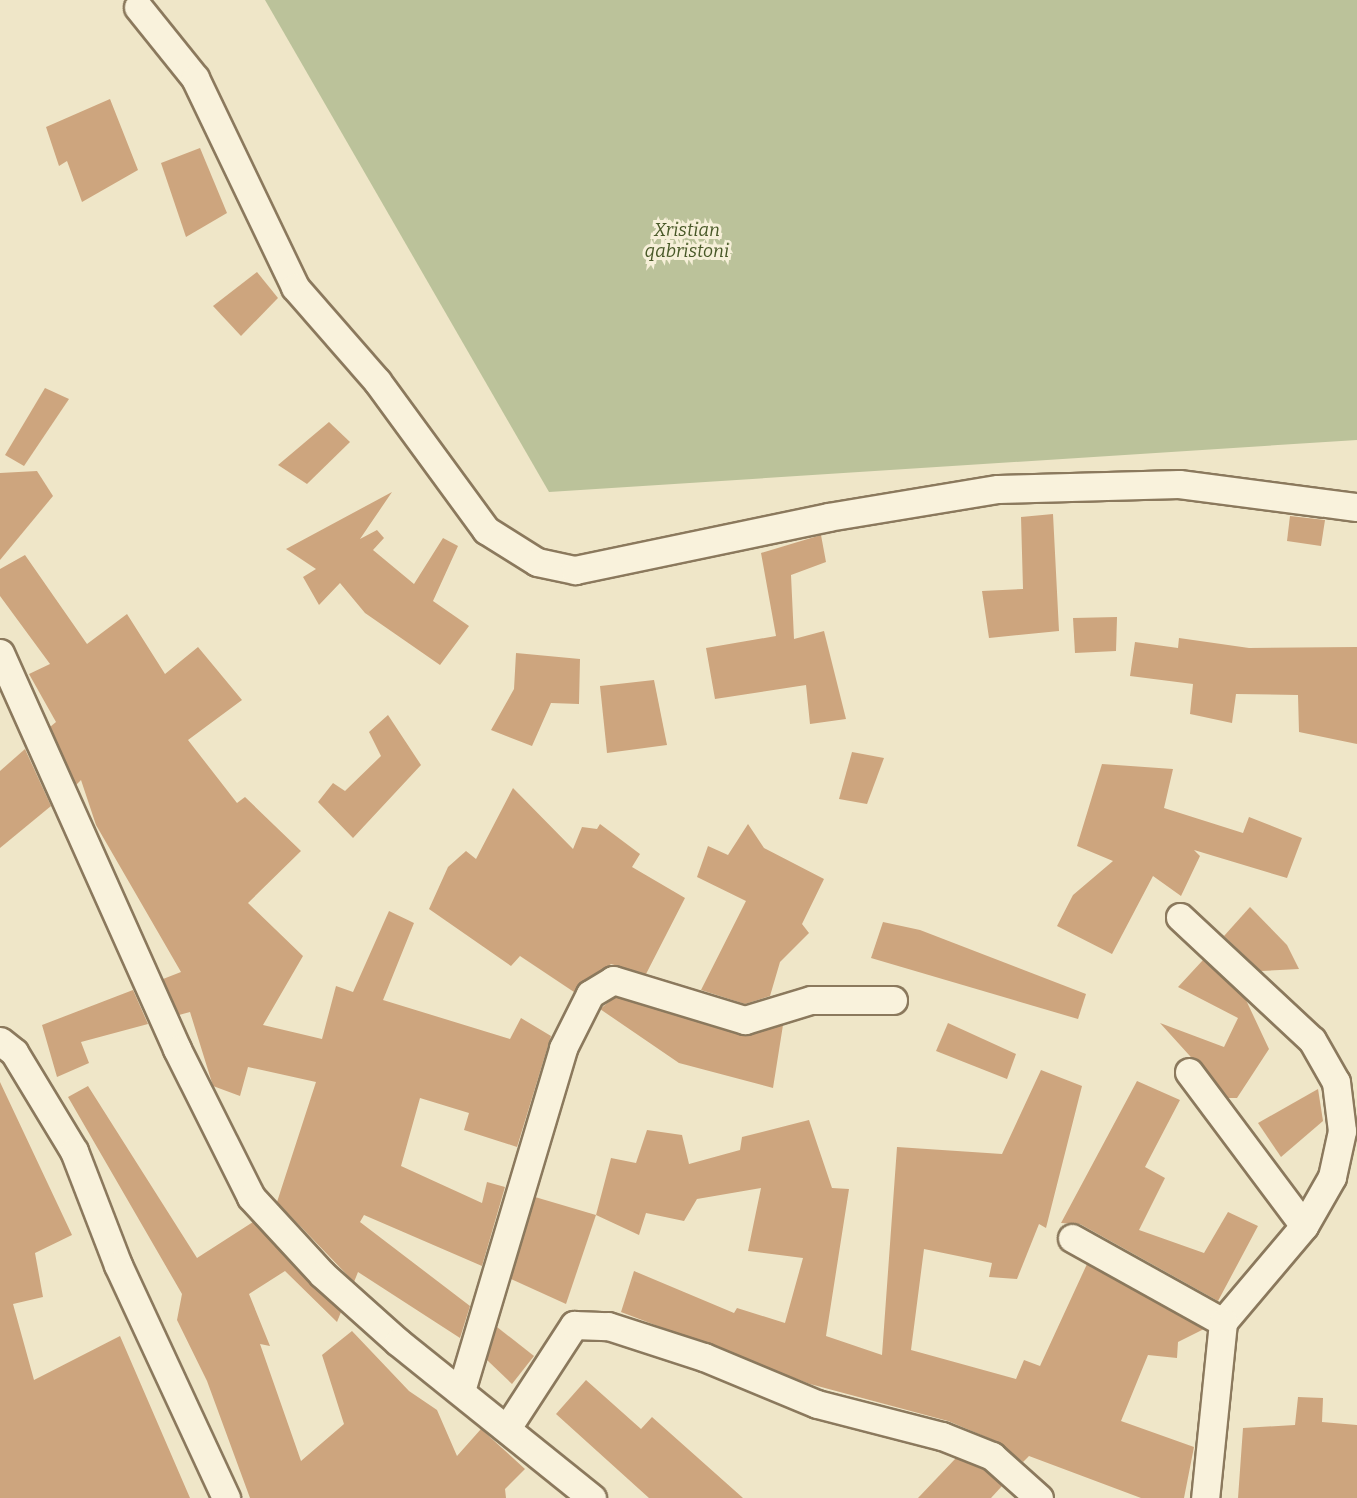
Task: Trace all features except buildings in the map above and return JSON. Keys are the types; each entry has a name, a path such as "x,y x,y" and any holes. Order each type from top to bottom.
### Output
{"street":[{"path":"138,7 201,88 295,287 377,381 486,530 537,562 575,570 828,517 998,489 1179,484 1357,507"},
{"path":"0,653 177,1049 251,1197 322,1274 592,1498"},
{"path":"1180,917 1312,1040 1336,1082 1342,1131 1332,1177 1304,1226 1223,1322 1205,1498"},
{"path":"462,1391 564,1048 590,994 613,980 745,1020 811,999 893,1000"},
{"path":"0,1041 14,1052 74,1151 118,1265 226,1498"},
{"path":"1189,1072 1304,1226"},
{"path":"1072,1238 1223,1322"},
{"path":"507,1428 574,1325 608,1326 704,1357 817,1404 952,1440 992,1456 1039,1498"}],"green space":[{"name":"Xristian qabristoni","path":"265,0 1357,0 1357,440 549,492"}]}
